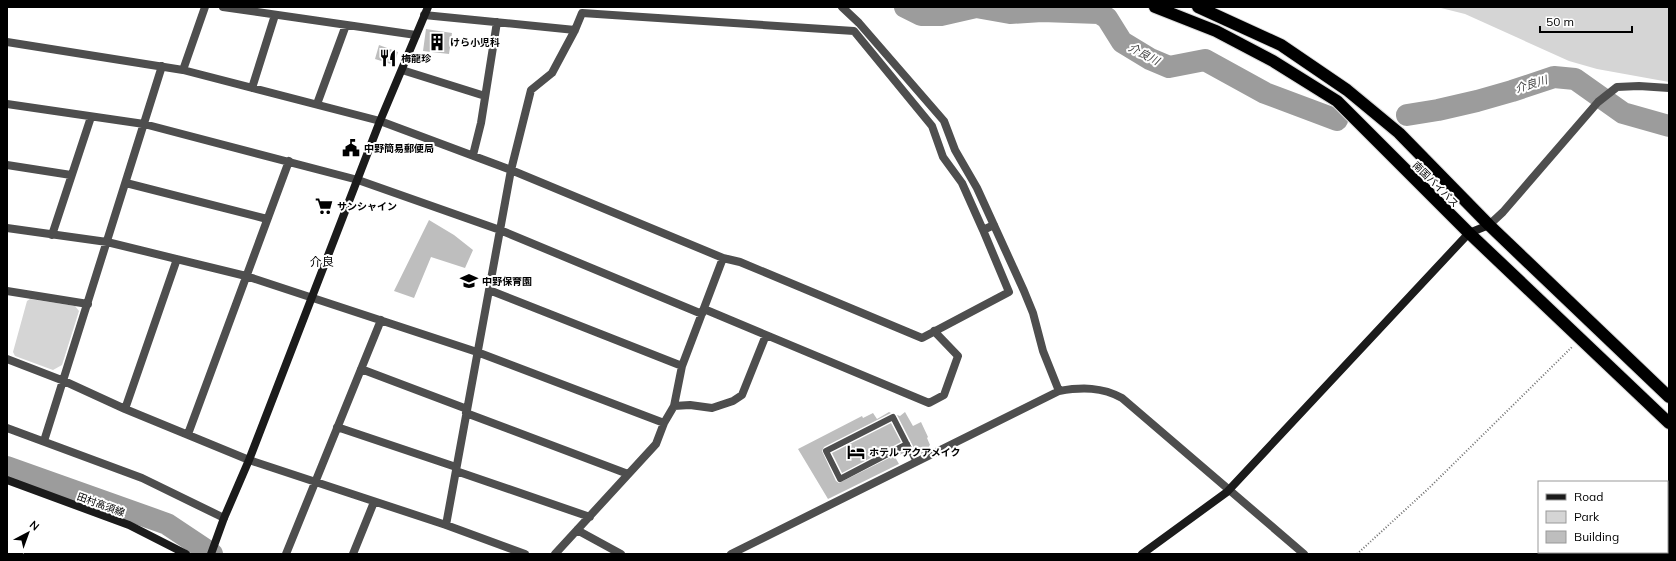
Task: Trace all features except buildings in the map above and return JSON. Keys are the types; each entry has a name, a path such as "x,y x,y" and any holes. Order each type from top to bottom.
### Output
{"highway":[{"name":"南国バイパス","path":"1155,7 1222,34 1273,60 1336,101 1469,233 1669,423"},
{"name":"南国バイパス","path":"1198,7 1281,45 1347,90 1399,133 1488,225 1669,397"}],"street":[{"path":"183,70 205,7"},
{"path":"223,7 416,36"},
{"path":"842,7 859,23 944,121 955,150 977,188 1033,313 1043,351 1059,391"},
{"path":"212,552 380,121 426,11 497,22 575,30"},
{"path":"7,42 183,70 380,121 511,170 723,258 740,262 922,338 1009,292 962,184 943,157 932,126 854,31 582,13 575,30 552,73 531,90 511,170 446,526"},
{"path":"252,88 275,15"},
{"path":"473,155 481,123 497,22"},
{"path":"317,104 346,25"},
{"path":"44,441 162,66"},
{"path":"402,70 485,96"},
{"path":"1142,554 1229,490 1469,233 1488,225 1503,212 1598,102 1617,87 1640,86 1669,88"},
{"path":"7,104 144,124 358,180 500,230 766,335 929,403 944,394 958,356 934,331"},
{"path":"52,235 91,116"},
{"path":"188,434 289,161"},
{"path":"7,165 71,175"},
{"path":"126,183 268,219"},
{"path":"982,230 994,225"},
{"path":"7,228 107,242 246,276 477,352 664,423"},
{"path":"555,554 656,444 664,423 674,406 682,366 723,258"},
{"path":"125,409 177,259"},
{"path":"489,290 682,366"},
{"path":"7,291 88,304"},
{"path":"286,554 381,320"},
{"path":"674,406 712,408 733,401 742,395 766,335"},
{"path":"7,359 64,380 125,409 249,460 525,554"},
{"path":"361,369 628,474"},
{"path":"732,554 1059,391 1081,388 1097,388 1122,398 1304,554"},
{"path":"337,427 590,516"},
{"path":"7,428 142,478 224,518"},
{"name":"田村高須線","path":"7,480 129,525 186,554"},
{"path":"353,554 374,502"},
{"path":"577,530 621,554"}],"lane":[{"path":"907,444 840,478 826,451 893,417 907,444 916,462"}],"path":[{"path":"1357,554 1429,488 1581,338"}],"green space":[{"path":"1437,7 1669,7 1669,82 1597,69 1569,61 1465,14"},
{"path":"30,299 75,306 79,311 62,365 53,370 15,356 13,352 27,301"}],"waterway":[{"name":"介良川","path":"905,7 921,15 941,15 976,7"},
{"name":"介良川","path":"976,7 1010,13 1042,11 1099,13 1107,18 1122,42 1150,59 1169,67 1205,60 1265,93 1337,120"},
{"name":"介良川","path":"1407,115 1477,101 1554,77 1575,79 1623,113 1669,126"},
{"path":"7,467 167,524 212,554"}],"place":[{"name":"けら小児科","path":"437,42"},
{"name":"梅龍珍","path":"388,58"},
{"name":"中野簡易郵便局","path":"351,148"},
{"name":"サンシャイン","path":"324,206"},
{"name":"中野保育園","path":"469,281"},
{"name":"ホテル アクアメイク","path":"856,452"}],"district":[{"name":"介良","path":"322,262"}]}
